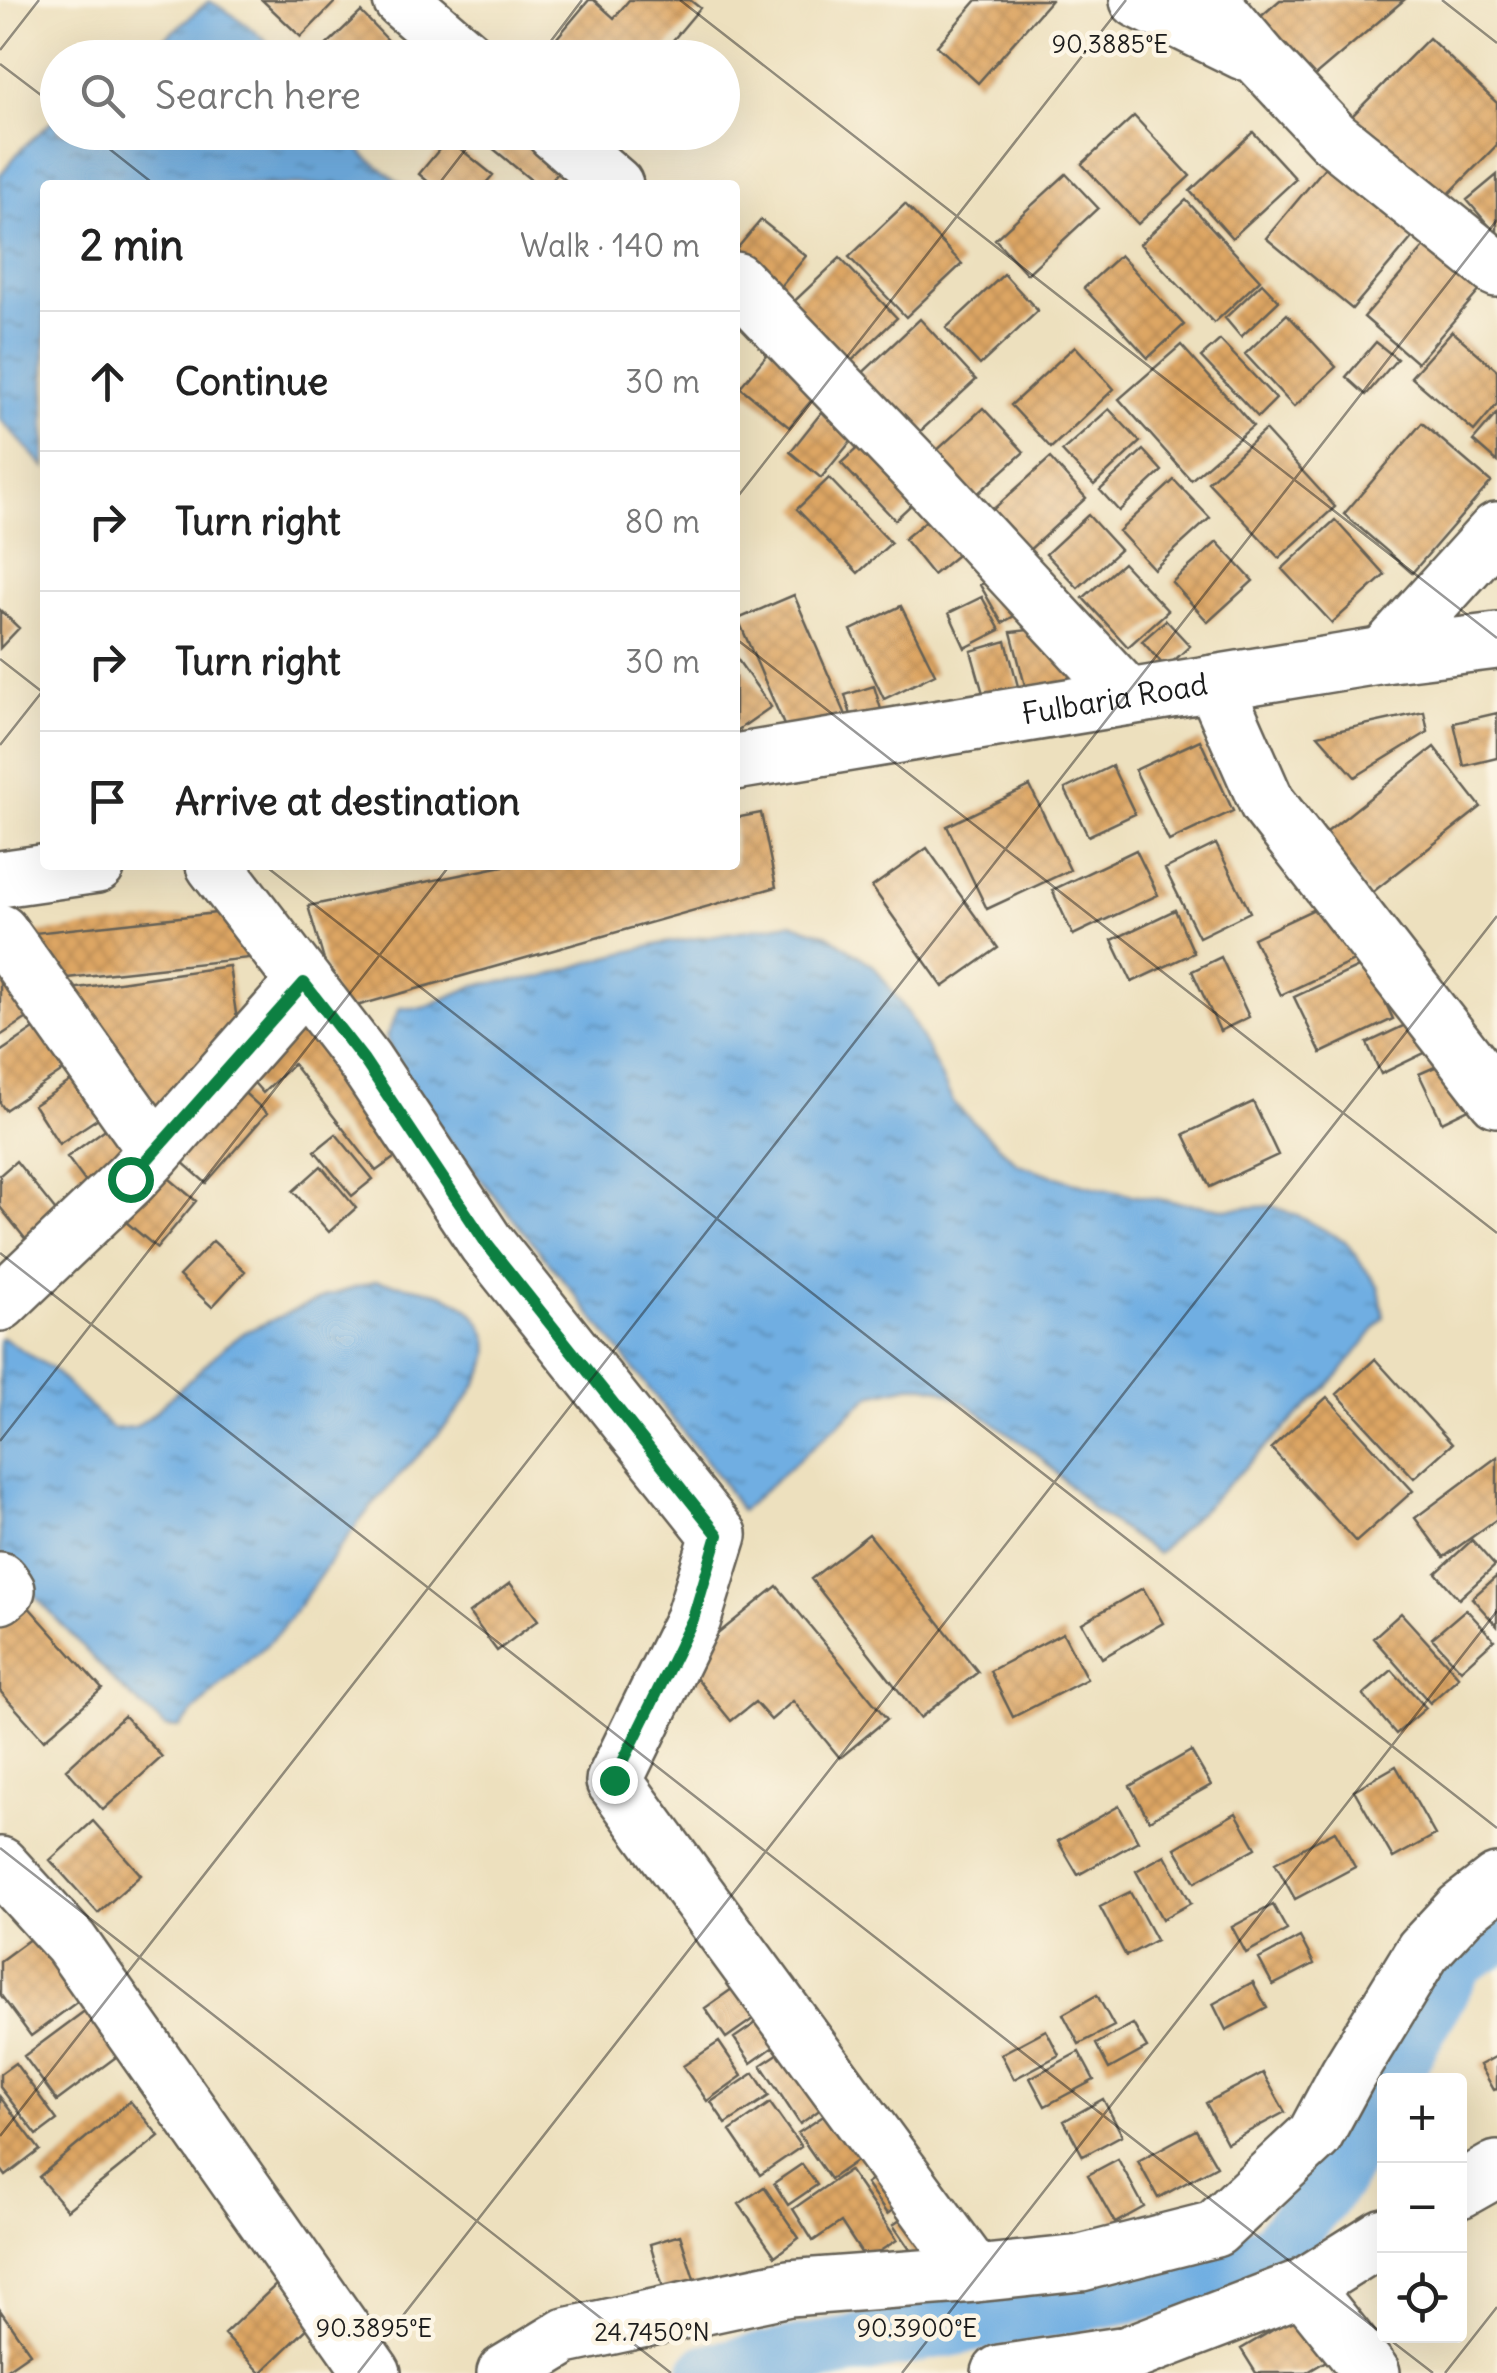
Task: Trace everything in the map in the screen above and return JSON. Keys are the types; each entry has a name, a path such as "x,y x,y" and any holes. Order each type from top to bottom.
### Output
{"street":[{"path":"401,0 447,40"},
{"path":"1138,0 1261,60"},
{"path":"1210,0 1333,136 1497,270"},
{"path":"575,150 609,180"},
{"path":"740,285 1128,697"},
{"path":"1384,655 1497,530"},
{"name":"Fulbaria Road","path":"740,761 1384,655 1497,641"},
{"path":"1214,683 1266,803 1497,1099"},
{"path":"0,878 60,870"},
{"path":"218,870 364,1060 486,1243 718,1535 693,1619 614,1780 974,2274"},
{"path":"0,932 156,1150"},
{"path":"0,1303 130,1179 304,983"},
{"path":"0,1580 8,1590 0,1596"},
{"path":"0,1866 71,1943 373,2373"},
{"path":"506,2373 566,2336 789,2288 1082,2262 1215,2229 1314,2135 1423,1951 1462,1910 1497,1882"},
{"path":"1467,2186 1497,2169"},
{"path":"1000,2373 1128,2354 1303,2287 1377,2240"},
{"path":"1303,2287 1372,2373"}],"water":[{"path":"209,1 265,40 161,40"},
{"path":"40,132 40,150 360,150 396,180 40,180 40,462 0,419 0,175"},
{"path":"791,923 828,935 874,966 909,1015 954,1104 1018,1164 1129,1195 1225,1209 1272,1206 1345,1241 1379,1288 1384,1317 1340,1374 1157,1554 1094,1510 1036,1453 966,1403 925,1386 871,1395 741,1511 721,1480 563,1279 404,1086 386,1037 400,1008 423,1008 476,985 544,977 660,944"},
{"path":"376,1281 444,1295 472,1312 488,1342 484,1369 451,1419 363,1517 278,1633 179,1728 166,1727 121,1688 21,1581 0,1551 0,1339 52,1369 112,1429 135,1427 245,1332 327,1296"}],"building":[{"path":"262,0 337,0 301,37"},
{"path":"589,0 614,18 629,0 690,0 700,8 673,40 555,40"},
{"path":"977,0 1051,0 978,83 937,46"},
{"path":"1280,0 1404,0 1310,80 1258,19"},
{"path":"361,12 388,40 332,40"},
{"path":"1429,38 1497,103 1497,145 1437,206 1348,120"},
{"path":"1134,116 1190,176 1138,224 1082,164"},
{"path":"1253,132 1296,179 1232,238 1190,191"},
{"path":"439,150 462,150 493,175 488,180 426,180 419,174"},
{"path":"495,150 553,150 567,162 552,180 531,180"},
{"path":"1331,160 1417,232 1352,309 1266,238"},
{"path":"1066,174 1098,208 1027,274 995,239"},
{"path":"1497,175 1497,235 1467,200"},
{"path":"1186,200 1260,280 1214,323 1140,244"},
{"path":"905,204 962,264 906,317 849,257"},
{"path":"761,220 806,256 765,306 740,286 740,245"},
{"path":"1428,243 1481,289 1417,363 1364,317"},
{"path":"1120,255 1184,325 1148,358 1084,288"},
{"path":"840,258 897,318 842,370 785,310"},
{"path":"1004,274 1038,311 980,365 946,328"},
{"path":"1262,283 1279,301 1241,337 1225,318"},
{"path":"1287,314 1336,367 1294,407 1245,354"},
{"path":"920,319 976,380 912,439 856,379"},
{"path":"1452,331 1497,370 1497,404 1474,431 1411,377"},
{"path":"1220,340 1276,399 1258,417 1201,357"},
{"path":"1376,342 1397,359 1366,395 1346,377"},
{"path":"777,343 826,383 789,427 740,387"},
{"path":"1181,345 1253,426 1191,480 1119,399"},
{"path":"1075,346 1114,389 1051,448 1011,405"},
{"path":"825,408 856,435 821,478 790,452"},
{"path":"983,408 1024,452 974,497 934,453"},
{"path":"1109,409 1140,442 1094,485 1062,451"},
{"path":"1497,413 1497,462 1473,441"},
{"path":"1422,423 1491,482 1412,573 1344,514"},
{"path":"1265,430 1335,507 1279,558 1208,482"},
{"path":"876,431 930,487 895,520 841,463"},
{"path":"1143,450 1162,471 1119,511 1100,490"},
{"path":"1050,458 1086,498 1026,553 989,513"},
{"path":"829,478 891,543 858,573 797,509"},
{"path":"1174,480 1210,518 1154,569 1119,531"},
{"path":"933,515 962,551 933,575 904,539"},
{"path":"1088,515 1120,550 1078,588 1046,554"},
{"path":"1335,520 1385,575 1332,623 1282,569"},
{"path":"1217,542 1253,581 1208,622 1172,582"},
{"path":"1123,563 1168,611 1128,647 1083,598"},
{"path":"1003,571 1026,609 1002,623 980,585"},
{"path":"794,595 846,715 790,739 740,618"},
{"path":"982,597 1000,630 965,648 949,613"},
{"path":"901,606 935,674 884,699 851,630"},
{"path":"0,610 19,628 0,648"},
{"path":"1166,620 1190,646 1166,668 1142,641"},
{"path":"1055,627 1108,684 1028,697 1011,632"},
{"path":"1006,641 1020,694 986,704 971,651"},
{"path":"740,663 771,707 740,729"},
{"path":"874,686 886,726 857,735 845,695"},
{"path":"1424,712 1428,732 1355,777 1318,735"},
{"path":"1497,713 1497,758 1464,766 1454,723"},
{"path":"1200,740 1233,811 1169,841 1135,770"},
{"path":"1434,747 1481,807 1369,895 1322,836"},
{"path":"1112,766 1135,814 1088,836 1065,789"},
{"path":"1030,786 1070,870 987,909 947,826"},
{"path":"761,813 776,887 339,1011 308,906 484,870 740,870 740,817"},
{"path":"1216,844 1250,912 1199,937 1165,869"},
{"path":"927,848 998,948 943,987 872,887"},
{"path":"1136,850 1158,895 1073,935 1052,890"},
{"path":"1327,903 1354,961 1281,995 1253,938"},
{"path":"244,910 249,958 39,981 34,933"},
{"path":"1175,910 1194,953 1132,982 1112,940"},
{"path":"1221,957 1249,1017 1220,1031 1192,971"},
{"path":"1367,963 1393,1019 1321,1053 1294,997"},
{"path":"229,966 240,1041 154,1134 71,989"},
{"path":"0,968 32,1015 0,1036"},
{"path":"297,1009 405,1150 376,1171 293,1064 263,1093 238,1064"},
{"path":"1418,1019 1433,1049 1381,1074 1367,1043"},
{"path":"40,1025 67,1068 5,1110 0,1103 0,1052"},
{"path":"1451,1060 1473,1107 1442,1122 1419,1074"},
{"path":"83,1073 109,1111 59,1144 34,1105"},
{"path":"228,1078 267,1113 206,1183 166,1148"},
{"path":"1253,1102 1278,1155 1210,1187 1184,1134"},
{"path":"115,1122 138,1153 90,1188 67,1157"},
{"path":"336,1134 373,1179 352,1196 315,1151"},
{"path":"16,1161 63,1220 31,1246 0,1207 0,1175"},
{"path":"152,1164 196,1201 157,1248 113,1211"},
{"path":"321,1166 356,1208 329,1232 293,1191"},
{"path":"213,1241 245,1271 212,1307 179,1276"},
{"path":"1375,1359 1452,1444 1414,1478 1337,1394"},
{"path":"1327,1397 1413,1491 1356,1542 1271,1448"},
{"path":"1497,1457 1497,1519 1444,1557 1415,1518"},
{"path":"869,1534 978,1672 920,1718 811,1579"},
{"path":"1472,1540 1495,1566 1459,1599 1436,1573"},
{"path":"1497,1576 1497,1626 1472,1598"},
{"path":"510,1583 538,1620 497,1651 469,1613"},
{"path":"777,1586 887,1719 840,1758 793,1701 771,1720 755,1702 731,1721 683,1662"},
{"path":"1143,1588 1163,1623 1102,1658 1082,1623"},
{"path":"17,1594 102,1689 44,1740 0,1691 0,1610"},
{"path":"1466,1609 1494,1640 1461,1670 1432,1638"},
{"path":"1401,1613 1459,1677 1430,1703 1373,1638"},
{"path":"1063,1633 1087,1679 1013,1717 990,1671"},
{"path":"1392,1670 1426,1708 1396,1734 1363,1695"},
{"path":"124,1716 162,1757 103,1810 66,1769"},
{"path":"1191,1751 1211,1785 1149,1820 1130,1786"},
{"path":"1396,1766 1435,1835 1393,1858 1354,1790"},
{"path":"1119,1806 1138,1841 1078,1875 1058,1841"},
{"path":"1236,1813 1256,1848 1195,1882 1175,1848"},
{"path":"93,1821 141,1875 98,1913 50,1860"},
{"path":"1335,1831 1355,1867 1295,1899 1275,1863"},
{"path":"1165,1855 1191,1903 1162,1919 1136,1871"},
{"path":"1130,1892 1156,1940 1126,1956 1100,1907"},
{"path":"1273,1905 1287,1930 1246,1953 1232,1927"},
{"path":"38,1933 85,1996 31,2036 0,1994 0,1961"},
{"path":"1300,1937 1314,1964 1273,1985 1259,1959"},
{"path":"749,1977 770,2007 726,2038 705,2008"},
{"path":"1253,1982 1267,2008 1226,2030 1213,2004"},
{"path":"1097,1995 1114,2026 1079,2044 1063,2014"},
{"path":"94,2004 128,2048 57,2101 24,2056"},
{"path":"772,2012 789,2036 751,2063 734,2038"},
{"path":"1133,2024 1147,2048 1109,2069 1096,2044"},
{"path":"1046,2030 1059,2055 1014,2079 1001,2054"},
{"path":"719,2042 742,2076 707,2101 683,2066"},
{"path":"793,2044 832,2101 800,2124 761,2065"},
{"path":"1079,2052 1094,2080 1045,2106 1030,2078"},
{"path":"1497,2056 1497,2089 1494,2090 1480,2065"},
{"path":"15,2063 57,2120 37,2135 0,2087 0,2074"},
{"path":"754,2073 769,2096 726,2124 711,2102"},
{"path":"1263,2073 1285,2112 1227,2143 1206,2103"},
{"path":"0,2097 40,2150 6,2176 0,2168"},
{"path":"1103,2099 1122,2135 1083,2156 1064,2121"},
{"path":"130,2101 159,2136 67,2210 39,2177"},
{"path":"770,2103 801,2147 760,2175 730,2131"},
{"path":"837,2107 868,2153 830,2179 798,2133"},
{"path":"1196,2130 1217,2166 1158,2198 1138,2161"},
{"path":"1118,2159 1144,2207 1115,2223 1088,2175"},
{"path":"802,2164 817,2185 788,2205 774,2183"},
{"path":"849,2170 897,2240 866,2260 841,2222 813,2241 793,2209"},
{"path":"885,2171 906,2201 887,2214 866,2184"},
{"path":"764,2187 799,2238 775,2256 739,2204"},
{"path":"917,2208 951,2257 926,2273 893,2225"},
{"path":"680,2235 696,2285 665,2294 650,2244"},
{"path":"279,2282 316,2320 261,2373 224,2334"},
{"path":"0,2310 30,2353 1,2373 0,2373"},
{"path":"1303,2312 1331,2358 1306,2373 1256,2373 1241,2349"}],"waterway":[{"path":"1392,2073 1456,1958 1497,1934"},
{"path":"709,2373 1216,2276 1276,2250 1334,2178 1377,2100"}],"route":[{"path":"130,1179 304,983 364,1060 486,1243 718,1535 693,1619 614,1780"}]}
